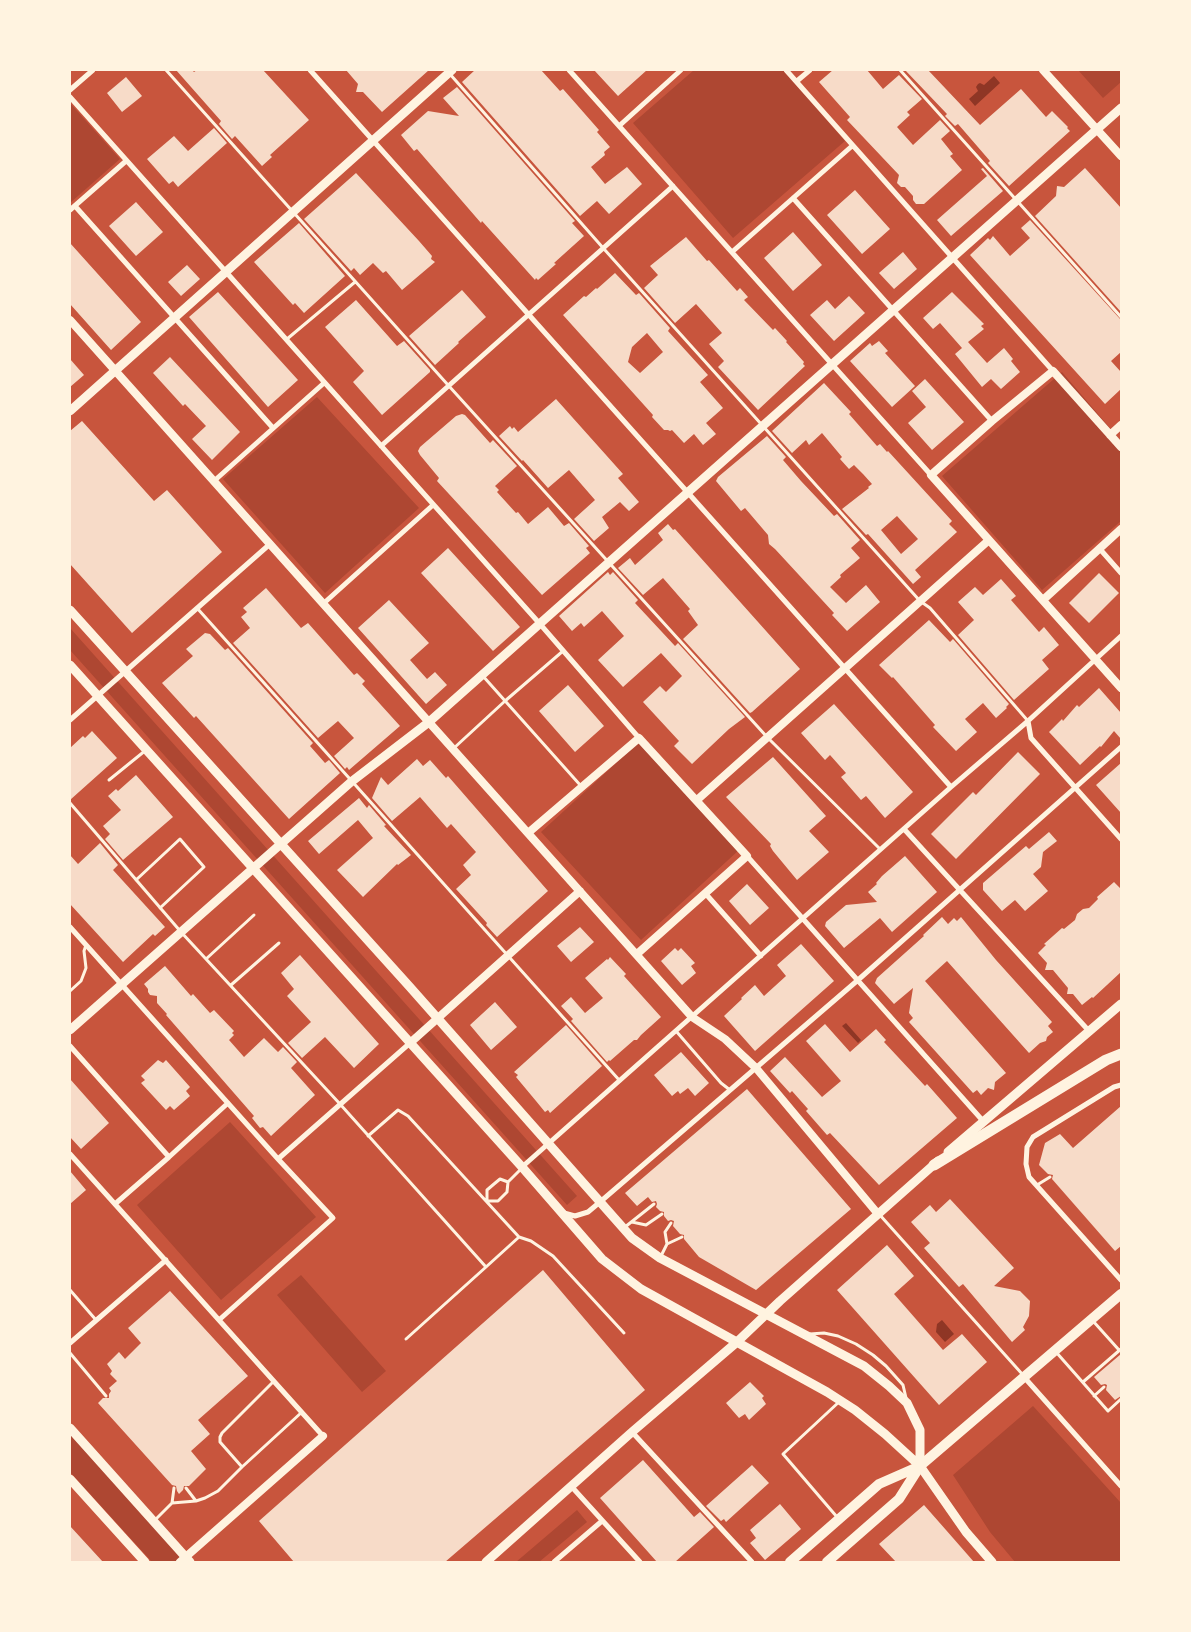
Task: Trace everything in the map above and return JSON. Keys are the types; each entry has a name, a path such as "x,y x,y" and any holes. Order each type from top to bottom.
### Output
{"highway":[{"path":"934,1165 1106,1060 1121,1054"}],"main road":[{"path":"70,411 450,71"},
{"path":"70,1030 352,782 429,722 1121,108"},
{"path":"70,610 632,1238 660,1258 864,1366 889,1386 907,1404 920,1430 920,1466 900,1499 827,1562"},
{"path":"70,665 522,1167 602,1259 641,1289 841,1400 885,1434 920,1466 966,1532 992,1562"},
{"path":"486,1562 632,1432 737,1342 983,1121 1121,1004"},
{"path":"790,1562 879,1484 920,1466 1121,1294"},
{"path":"70,1428 185,1560"},
{"path":"70,1479 145,1562"}],"street":[{"path":"70,90 93,70"},
{"path":"310,70 951,787"},
{"path":"569,70 1121,688"},
{"path":"786,70 1121,447"},
{"path":"796,81 810,70"},
{"path":"1043,70 1121,156"},
{"path":"619,126 679,71"},
{"path":"70,97 564,651 639,738 697,800 983,1121"},
{"path":"732,252 852,146"},
{"path":"70,210 126,160"},
{"path":"381,446 673,186"},
{"path":"793,198 992,421"},
{"path":"75,206 273,428"},
{"path":"70,320 692,1017 725,1039 756,1068 878,1214"},
{"path":"931,475 992,421 1053,371"},
{"path":"214,481 324,383"},
{"path":"1110,435 1121,425"},
{"path":"324,603 433,505"},
{"path":"1043,600 1121,529"},
{"path":"697,800 989,540"},
{"path":"70,720 270,544"},
{"path":"1099,548 1121,573"},
{"path":"522,1167 1028,721 1121,636"},
{"path":"1028,721 1031,738 1121,838"},
{"path":"528,833 639,738"},
{"path":"561,1212 575,1216 588,1212 858,980 1121,747"},
{"path":"904,829 1090,1032"},
{"path":"637,954 747,856"},
{"path":"278,1159 580,891"},
{"path":"705,894 761,956"},
{"path":"70,927 333,1218 219,1320"},
{"path":"70,1046 169,1158"},
{"path":"1121,1085 1114,1087 1033,1137 1027,1147 1026,1164 1029,1176 1121,1280"},
{"path":"115,1204 169,1158 228,1103"},
{"path":"70,1154 323,1436 185,1560"},
{"path":"70,1343 166,1260"},
{"path":"1024,1377 1121,1486"},
{"path":"632,1432 752,1562"},
{"path":"571,1486 640,1562"},
{"path":"554,1562 602,1521"}],"lane":[{"path":"166,70 609,564 767,737 881,849"},
{"path":"900,70 1121,317"},
{"path":"450,71 604,249 920,601 930,608 1028,721"},
{"path":"286,340 355,282"},
{"path":"197,608 620,1081"},
{"path":"453,749 505,701 564,651"},
{"path":"482,675 581,786"},
{"path":"109,780 146,750"},
{"path":"70,803 181,932 340,1104 486,1267"},
{"path":"136,880 180,839 204,867 160,908"},
{"path":"206,959 254,916"},
{"path":"231,986 279,943"},
{"path":"70,991 81,980 86,968 84,951 86,945"},
{"path":"676,1031 730,1091"},
{"path":"368,1136 398,1110 408,1116 519,1237 531,1241 553,1256 624,1333"},
{"path":"486,1201 498,1201 507,1192 508,1182 522,1167"},
{"path":"1037,1185 1050,1177"},
{"path":"486,1201 487,1190 500,1180 508,1182"},
{"path":"623,1228 654,1204"},
{"path":"631,1222 646,1226 662,1214"},
{"path":"878,1214 1024,1377"},
{"path":"660,1258 667,1244 665,1232 671,1224"},
{"path":"406,1339 519,1237"},
{"path":"667,1244 682,1237"},
{"path":"70,1290 96,1320"},
{"path":"1083,1382 1120,1350 1092,1320"},
{"path":"804,1335 824,1333 838,1336 856,1344 873,1355 886,1366 902,1385 907,1404"},
{"path":"1056,1351 1108,1411 1121,1399"},
{"path":"70,1352 106,1396"},
{"path":"242,1467 220,1442 220,1437 274,1381"},
{"path":"1094,1396 1104,1387"},
{"path":"839,1519 783,1454 841,1400"},
{"path":"152,1522 172,1503 205,1498 218,1491 302,1412"},
{"path":"172,1503 174,1488"},
{"path":"186,1488 196,1500"}],"shaded area":[{"path":"694,70 783,70 845,141 733,238 633,123"},
{"path":"1078,70 1121,70 1121,82 1103,98"},
{"path":"994,76 1000,83 975,106 969,99 978,91 976,87 980,83 984,85"},
{"path":"70,103 120,159 70,203"},
{"path":"1062,372 1121,441 1121,521 1042,590 942,476"},
{"path":"317,397 419,508 325,593 223,479"},
{"path":"70,628 577,1196 567,1205 70,650"},
{"path":"639,742 739,850 641,940 541,832"},
{"path":"846,1023 861,1040 858,1043 842,1026"},
{"path":"230,1122 316,1217 221,1300 137,1205"},
{"path":"301,1275 386,1371 362,1392 277,1295"},
{"path":"942,1320 954,1334 945,1342 936,1332 937,1324"},
{"path":"1033,1406 1121,1503 1121,1562 1015,1562 990,1532 953,1475"},
{"path":"70,1429 188,1562 152,1562 70,1472"},
{"path":"577,1510 587,1522 539,1562 516,1562"}],"building":[{"path":"176,70 192,70 194,72 197,70 263,70 309,120 270,155 272,157 262,166 235,136 232,139 219,124 221,121"},
{"path":"346,70 429,70 382,112 363,92 356,92 358,84"},
{"path":"475,70 541,70 560,91 563,89 599,130 597,132 610,147 604,152 605,155 591,167 605,184 627,167 642,184 609,214 597,201 580,216 462,82"},
{"path":"594,70 647,70 618,96"},
{"path":"833,70 867,70 883,89 899,75 922,99 907,112 910,115 897,127 913,145 940,120 950,131 941,139 953,154 950,156 962,170 924,204 916,204 913,196 905,187 901,187 897,183 899,175 847,120 850,117 819,82"},
{"path":"905,70 928,70 980,125 1021,89 1046,117 1052,111 1070,131 1009,186 988,163 990,161 958,124 955,126 945,116 947,114"},
{"path":"126,77 142,96 122,112 107,93"},
{"path":"457,87 575,221 572,223 584,236 538,280 536,278 535,280 482,221 481,223 417,149 414,151 401,135 428,111 459,116 443,98"},
{"path":"214,128 227,143 178,187 173,181 169,184 147,159 174,136 188,151"},
{"path":"983,168 1003,191 951,236 937,220 987,176 981,169"},
{"path":"1085,168 1121,208 1121,312 1035,216 1056,196 1057,186 1064,187"},
{"path":"356,173 419,241 435,262 402,290 386,271 383,273 373,263 360,275 354,268 351,271 304,219"},
{"path":"855,190 890,229 862,254 827,215"},
{"path":"136,202 163,232 136,256 109,226"},
{"path":"1030,220 1121,320 1121,352 1111,361 1121,372 1121,389 1105,404 970,255 988,238 990,240 993,236 1010,256 1030,238 1021,228"},
{"path":"299,223 345,276 304,313 295,303 293,305 254,262"},
{"path":"793,232 822,265 793,291 764,258"},
{"path":"686,237 737,291 740,288 748,297 744,300 773,330 775,328 804,362 805,366 758,410 718,367 724,361 709,344 722,333 696,304 675,323 644,288 658,275 650,266"},
{"path":"70,243 141,322 111,350 70,304"},
{"path":"903,252 917,269 894,289 879,273"},
{"path":"187,265 200,279 181,296 168,282"},
{"path":"615,273 636,295 639,293 670,328 668,331 708,375 700,382 723,408 706,423 716,434 703,445 694,434 684,443 672,430 664,430 652,417 653,415 563,315 584,296 586,297","holes":["647,333 663,352 640,373 628,362 632,347"]},
{"path":"462,290 486,317 435,365 409,336"},
{"path":"218,292 298,380 268,407 189,317"},
{"path":"952,292 984,324 981,326 984,329 968,342 987,363 1004,348 1020,372 1001,389 991,379 982,387 955,354 962,348 940,323 933,329 923,318"},
{"path":"849,296 865,313 834,341 810,315 827,300 835,309"},
{"path":"356,300 397,346 404,341 430,370 382,415 353,382 364,371 325,327"},
{"path":"879,341 888,351 885,353 915,386 892,407 850,361 870,343 872,346"},
{"path":"170,357 240,432 212,460 192,439 206,426 185,404 183,406 153,373"},
{"path":"70,359 84,375 70,387"},
{"path":"925,379 964,422 932,450 908,423 926,407 912,391"},
{"path":"824,383 851,412 849,414 877,446 880,444 888,451 952,521 949,524 957,532 915,570 921,577 913,584 868,534 866,535 842,509 872,484 863,474 854,465 849,469 840,459 842,457 822,433 809,445 806,440 792,453 772,431","holes":["897,516 918,539 901,554 881,530"]},
{"path":"556,399 623,474 618,478 639,502 629,511 620,502 602,517 609,528 594,541 574,519 595,500 569,470 548,488 499,436 510,426 512,429 514,427 518,432"},
{"path":"462,414 490,443 493,440 517,466 495,486 499,490 497,492 516,513 518,512 528,524 548,507 564,526 569,523 589,546 586,548 590,553 542,595 437,481 439,478 418,451 420,447 456,416"},
{"path":"82,421 154,501 167,490 222,552 132,633 70,564 70,431"},
{"path":"767,436 786,457 783,460 801,481 834,516 837,514 860,540 851,548 860,558 840,575 841,577 830,587 846,603 866,585 880,602 847,631 832,615 834,613 769,544 768,535 745,508 741,511 716,481 718,477"},
{"path":"668,524 673,530 675,529 800,669 750,713 683,639 698,625 688,611 690,609 663,578 643,595 618,568 630,558 635,565 663,540 658,533"},
{"path":"448,548 520,627 493,651 421,573"},
{"path":"608,572 610,575 613,572 638,600 635,603 675,646 678,643 745,717 729,729 692,764 674,746 679,741 643,702 660,686 666,692 682,676 661,653 623,687 598,660 624,636 602,611 584,627 581,623 572,631 559,616"},
{"path":"1099,573 1119,593 1089,623 1069,603"},
{"path":"1001,579 1016,596 1011,600 1039,632 1044,627 1059,645 1042,660 1049,669 1014,700 958,635 974,620 958,602 975,587 983,595"},
{"path":"266,588 301,628 308,623 354,675 357,673 365,681 362,684 400,726 349,770 347,767 345,769 334,756 354,738 338,721 318,738 233,643 250,628 241,617 247,612 243,608"},
{"path":"389,600 429,643 410,660 427,679 435,672 447,685 426,704 358,628"},
{"path":"929,620 950,642 953,639 1009,704 996,718 983,703 965,719 977,732 956,751 933,727 935,725 893,677 879,665"},
{"path":"205,633 210,634 225,650 228,648 313,743 310,746 325,763 329,760 340,773 289,819 196,716 194,718 162,683 193,656 186,649"},
{"path":"568,685 604,726 575,752 539,711"},
{"path":"1099,688 1121,713 1121,739 1114,731 1101,747 1080,765 1049,732 1062,719 1063,721 1077,705 1079,707"},
{"path":"834,704 913,792 885,818 866,796 861,800 854,792 841,777 846,773 830,755 825,760 801,733"},
{"path":"92,731 117,758 70,800 70,748 83,736 85,738"},
{"path":"1018,752 1040,774 956,859 931,834 973,792 976,795"},
{"path":"773,757 826,816 809,831 829,852 797,880 773,851 770,846 771,844 726,797"},
{"path":"417,759 423,766 430,760 446,778 448,776 548,891 497,937 456,889 471,875 463,865 476,852 451,824 447,828 420,797 392,821 372,798 381,777 388,785"},
{"path":"1121,763 1121,813 1096,785"},
{"path":"136,775 173,817 123,860 105,839 110,834 103,826 121,810 108,796 116,789 118,791"},
{"path":"359,798 367,808 369,805 386,825 384,826 411,855 397,864 363,897 337,870 373,838 358,820 319,854 308,841"},
{"path":"1049,832 1057,841 1043,852 1041,867 1033,874 1048,891 1025,911 1015,900 1002,911 983,890 983,883 1026,846 1029,849"},
{"path":"100,843 118,865 113,870 165,927 155,936 153,934 123,962 70,904 70,855 78,864"},
{"path":"905,856 937,892 892,932 880,918 844,948 825,926 826,922 846,905 877,902 868,892 877,884 882,876"},
{"path":"1114,882 1121,889 1121,972 1093,998 1082,1005 1073,994 1067,994 1068,988 1053,970 1045,970 1047,963 1038,953 1046,945 1044,944 1062,928 1064,929 1075,920 1077,914 1083,909 1089,908 1098,899 1097,897"},
{"path":"747,884 769,908 750,925 729,901"},
{"path":"942,917 948,924 954,918 957,921 961,917 996,960 1052,1022 1048,1026 1053,1032 1047,1037 1046,1041 1040,1043 1029,1053 947,961 925,981 1006,1073 995,1082 994,1090 988,1088 981,1095 977,1090 973,1093 909,1022 913,1018 909,1013 913,988 894,1004 875,983 877,978 924,936"},
{"path":"580,927 594,942 571,962 557,946"},
{"path":"801,944 834,981 755,1051 724,1016 755,985 764,996 786,976 777,965"},
{"path":"675,948 678,951 681,948 695,963 691,966 696,973 682,985 661,961"},
{"path":"300,955 379,1044 354,1068 325,1037 302,1058 288,1043 311,1022 287,996 294,989 281,973"},
{"path":"610,957 626,974 624,976 661,1017 637,1040 634,1040 607,1062 571,1021 573,1019 561,1006 571,997 585,1013 603,998 585,978"},
{"path":"165,966 191,996 193,994 210,1013 214,1010 234,1031 232,1033 234,1035 229,1040 244,1057 264,1038 278,1052 283,1047 297,1062 291,1068 315,1095 271,1136 263,1127 260,1128 252,1118 254,1116 166,1015 157,1003 157,996 150,995 148,992 144,984"},
{"path":"495,1002 517,1027 491,1050 470,1025"},
{"path":"825,1024 850,1052 876,1029 886,1040 884,1042 925,1086 927,1084 957,1118 879,1185 830,1133 827,1135 792,1091 790,1093 770,1071 785,1057 822,1097 841,1081 806,1041"},
{"path":"566,1025 602,1066 550,1113 548,1110 545,1112 514,1072"},
{"path":"681,1052 709,1083 695,1096 688,1088 680,1094 678,1091 672,1096 654,1075"},
{"path":"158,1060 163,1063 166,1060 190,1087 186,1091 190,1096 174,1110 170,1106 166,1110 141,1083 145,1080 141,1076"},
{"path":"70,1079 109,1123 81,1149 70,1137"},
{"path":"747,1089 851,1209 756,1290 699,1257 684,1239 684,1235 680,1234 673,1226 674,1221 668,1221 664,1216 664,1212 656,1207 656,1201 652,1202 648,1197 637,1206 625,1193"},
{"path":"1121,1106 1121,1246 1115,1251 1052,1179 1053,1175 1048,1174 1039,1165 1045,1143 1060,1134 1073,1148"},
{"path":"70,1171 86,1190 70,1204"},
{"path":"950,1199 1014,1268 994,1286 1020,1291 1030,1301 1029,1316 1023,1327 1025,1330 1012,1342 963,1284 959,1287 924,1248 930,1243 911,1222 930,1205 936,1212"},
{"path":"887,1245 914,1276 894,1294 943,1350 962,1334 987,1362 939,1405 837,1290"},
{"path":"543,1270 645,1390 445,1562 294,1562 259,1521"},
{"path":"170,1291 248,1376 198,1420 210,1434 191,1451 206,1469 189,1486 184,1486 179,1494 176,1486 172,1485 98,1403 103,1398 109,1398 111,1391 109,1388 117,1381 110,1374 112,1371 107,1364 119,1352 125,1359 141,1343 128,1328"},
{"path":"1121,1354 1121,1396 1115,1400 1106,1390 1107,1385 1101,1385 1094,1377"},
{"path":"750,1382 764,1396 762,1398 766,1404 749,1420 745,1414 739,1418 726,1403"},
{"path":"643,1460 694,1517 700,1512 714,1527 675,1562 657,1562 600,1498"},
{"path":"752,1465 769,1483 726,1522 724,1519 721,1521 706,1506"},
{"path":"780,1504 801,1529 765,1560 750,1543 756,1538 750,1530"},
{"path":"924,1505 974,1562 896,1562 879,1544"},
{"path":"70,1526 103,1562 70,1562"}]}
